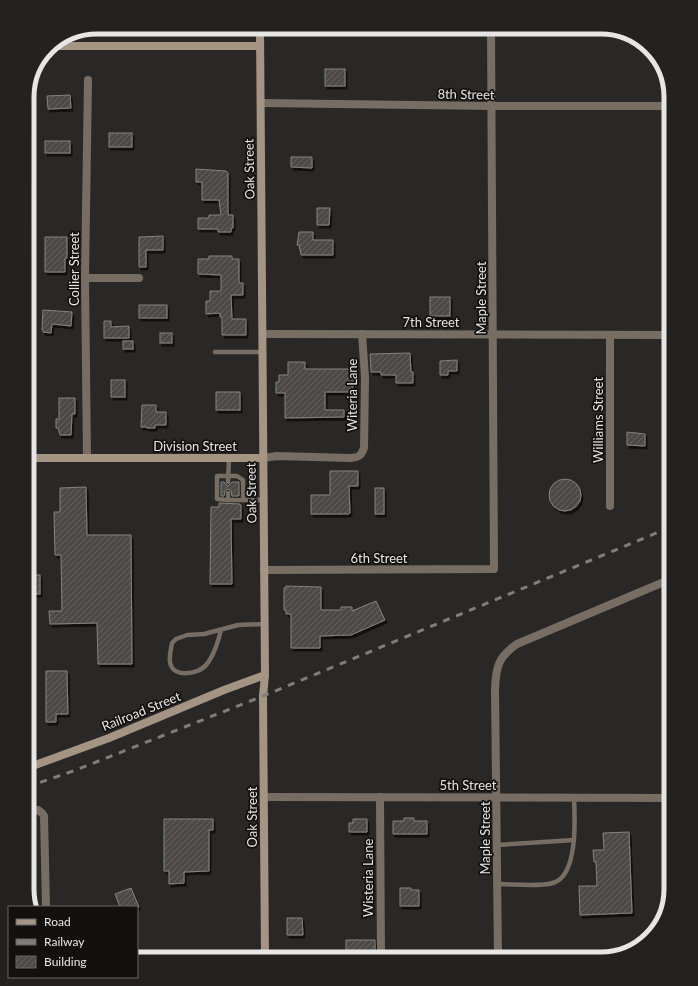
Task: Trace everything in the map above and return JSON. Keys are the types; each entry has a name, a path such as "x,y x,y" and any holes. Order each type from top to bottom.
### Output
{"main road":[{"name":"Oak Street","path":"260,34 263,334 262,458 264,570 263,696 265,952"},
{"path":"61,46 260,46"},
{"name":"Division Street","path":"34,458 262,458"},
{"name":"Railroad Street","path":"34,765 109,738 264,675"}],"street":[{"name":"Maple Street","path":"491,34 494,569"},
{"name":"Collier Street","path":"87,458 85,278 88,80"},
{"name":"8th Street","path":"261,103 492,106 664,106"},
{"path":"85,278 138,278"},
{"name":"7th Street","path":"263,334 664,335"},
{"name":"Witeria Lane","path":"361,455 364,448 365,377 362,334"},
{"name":"Williams Street","path":"610,335 610,506"},
{"name":"Division Street","path":"262,458 277,456 358,458 361,455"},
{"name":"6th Street","path":"264,570 494,569"},
{"name":"Maple Street","path":"498,952 497,669 503,656 517,644 664,582"},
{"name":"5th Street","path":"264,797 664,798"},
{"name":"Wisteria Lane","path":"380,797 381,952"},
{"path":"34,810 38,810 42,813 45,830 46,906"}],"lane":[{"path":"215,352 263,352"},
{"path":"228,482 229,458"},
{"path":"243,499 244,480 237,476 217,476 217,499 263,500"},
{"path":"228,493 228,500"},
{"path":"221,630 214,652 206,665 198,672 187,674 177,671 170,663 172,643 176,639 187,635 204,634 238,625 264,624"},
{"path":"497,884 554,883 562,877 569,865 574,847 574,798"},
{"path":"497,845 574,840"}],"building":[{"path":"325,69 345,69 345,86 325,86"},
{"path":"70,95 71,108 48,109 47,96"},
{"path":"109,133 132,133 132,147 109,147"},
{"path":"45,141 70,141 70,153 45,153"},
{"path":"291,157 312,157 312,168 291,167"},
{"path":"196,169 226,171 228,173 228,213 229,215 233,215 233,228 231,228 231,232 218,232 218,229 198,229 198,218 209,218 209,215 221,215 219,200 202,200 202,182 196,182"},
{"path":"317,208 330,208 329,225 317,225"},
{"path":"299,232 313,232 313,240 333,240 333,255 301,255 299,245 297,245"},
{"path":"163,236 163,250 146,250 146,267 139,267 139,237"},
{"path":"45,237 67,237 65,272 45,272"},
{"path":"209,256 232,256 232,259 239,259 239,283 243,283 243,295 231,295 232,319 246,319 246,335 222,335 222,317 220,317 220,313 206,314 206,301 210,301 210,291 221,291 221,275 198,274 198,259 209,259"},
{"path":"430,297 450,297 450,316 430,316"},
{"path":"139,305 167,305 167,318 139,318"},
{"path":"43,310 72,312 71,326 52,324 51,333 43,332"},
{"path":"104,321 111,321 111,327 129,326 129,338 104,338"},
{"path":"160,333 172,333 172,343 160,343"},
{"path":"123,341 133,341 133,349 123,349"},
{"path":"410,353 413,383 396,383 396,375 381,375 381,372 371,372 370,354"},
{"path":"457,360 457,371 448,371 448,375 440,375 440,361"},
{"path":"288,362 305,362 305,369 353,369 353,392 325,392 325,410 344,410 344,417 285,418 285,393 276,393 276,382 279,382 279,375 288,375"},
{"path":"111,380 125,380 125,397 111,397"},
{"path":"216,392 240,392 240,410 216,410"},
{"path":"59,398 75,398 75,414 72,414 71,435 60,435 58,428 56,428 56,419 59,419"},
{"path":"142,405 156,405 156,412 166,412 166,425 155,425 155,428 141,427"},
{"path":"627,432 645,434 645,446 627,445"},
{"path":"330,471 358,471 358,486 349,486 350,513 311,514 311,495 330,495"},
{"path":"562,479 568,479 577,483 581,495 577,507 568,511 562,511 553,507 549,498 549,492 553,483"},
{"path":"221,482 224,482 228,486 232,482 239,482 239,496 232,496 231,491 228,489 225,491 224,496 221,496"},
{"path":"86,487 87,535 131,535 132,664 98,664 97,623 50,624 49,611 62,611 61,555 55,555 54,512 60,512 60,488"},
{"path":"375,488 384,488 384,514 375,514"},
{"path":"219,503 240,504 241,506 241,519 231,519 232,584 210,584 211,507 219,507"},
{"path":"34,575 40,575 40,594 34,594"},
{"path":"286,586 321,587 321,610 341,610 341,607 352,607 352,611 376,601 385,620 351,635 320,636 320,648 291,648 291,614 286,614 286,610 284,610 284,588 286,588"},
{"path":"46,671 67,671 68,714 56,714 56,722 46,722"},
{"path":"404,818 414,818 414,821 427,821 427,834 393,834 393,821 404,821"},
{"path":"164,819 213,819 213,830 209,830 209,871 184,872 184,883 169,884 169,871 164,871"},
{"path":"353,819 367,819 367,832 349,832 349,823 353,823"},
{"path":"629,832 632,913 580,915 579,886 597,886 596,862 594,862 593,850 604,850 603,833"},
{"path":"131,888 139,907 120,906 115,894"},
{"path":"400,888 419,890 419,906 400,906"},
{"path":"287,918 302,918 303,935 287,935"},
{"path":"346,940 375,940 375,952 346,952"}],"railway":[{"path":"34,785 76,770 263,696 664,530"}]}
